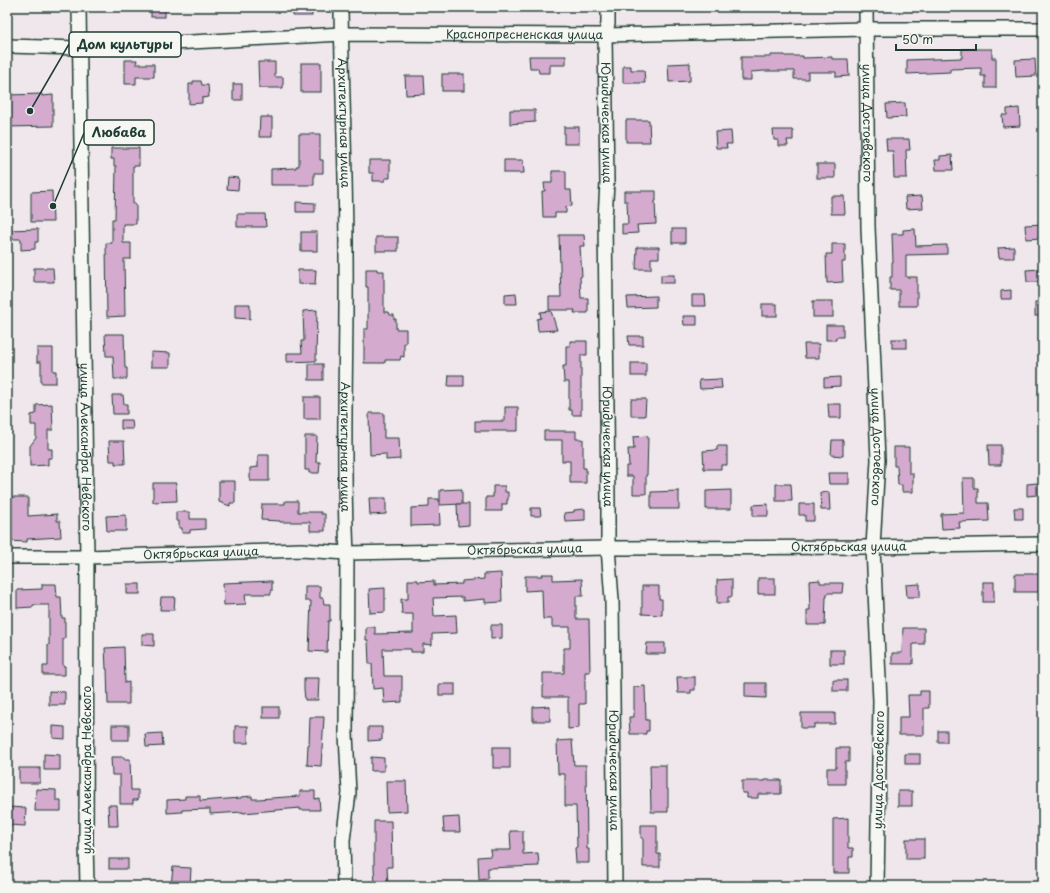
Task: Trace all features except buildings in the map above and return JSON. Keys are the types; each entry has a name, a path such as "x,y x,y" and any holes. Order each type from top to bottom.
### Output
{"street":[{"name":"улица Александра Невского","path":"79,7 87,557 87,886"},
{"name":"Архитектурная улица","path":"341,7 346,254 346,734 348,793 343,840 344,886"},
{"name":"Юридическая улица","path":"608,7 608,24 605,35 607,183 605,218 608,548 612,600 615,886"},
{"name":"улица Достоевского","path":"866,7 868,227 878,460 873,547 880,701 877,886"},
{"name":"Краснопресненская улица","path":"7,46 79,48 342,34 605,35 866,29 1043,29"},
{"name":"Октябрьская улица","path":"7,557 87,557 301,550 347,553 608,548 873,547 1043,544"}],"place":[{"name":"Дом культуры","path":"30,111"},
{"name":"Любава","path":"53,206"}]}
